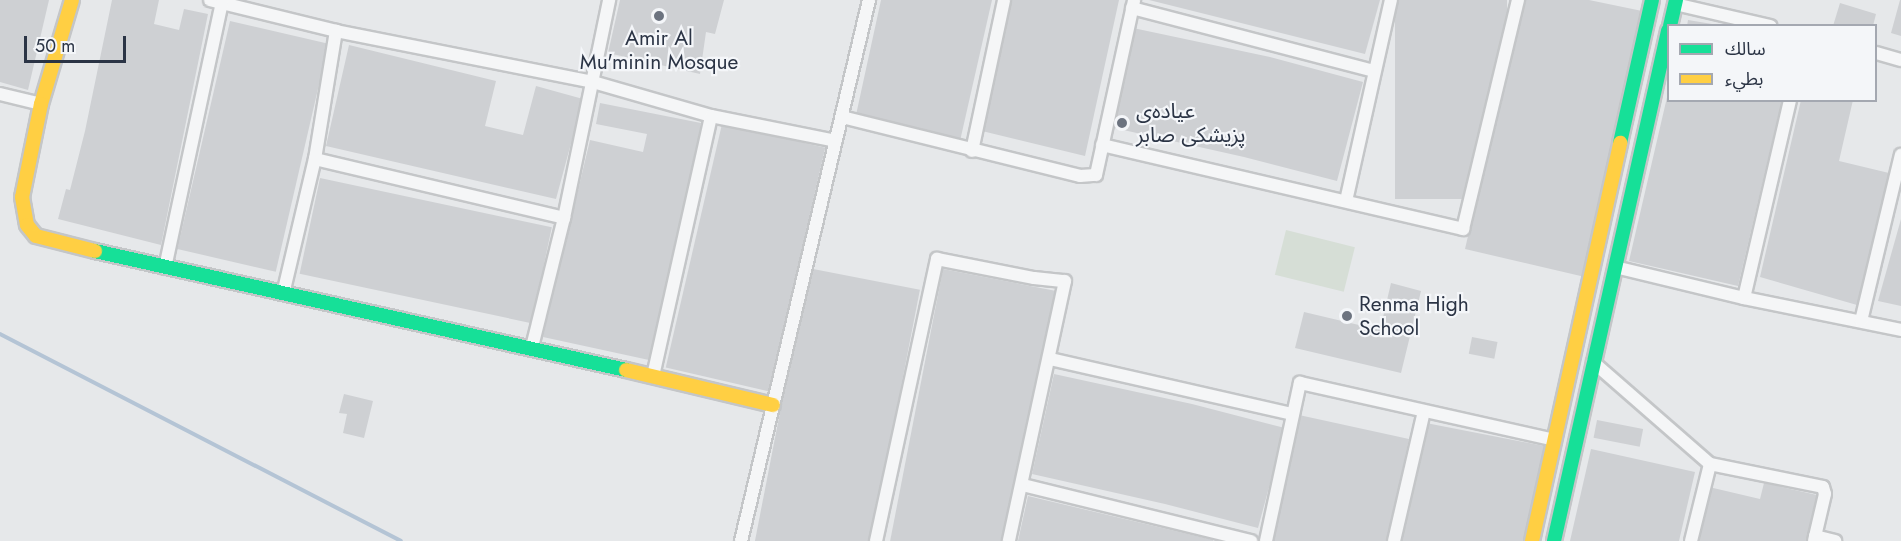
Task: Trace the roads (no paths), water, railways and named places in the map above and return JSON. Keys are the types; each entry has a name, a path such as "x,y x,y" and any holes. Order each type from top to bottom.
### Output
{"street":[{"path":"72,0 41,104 22,197 27,225 36,236 165,268 532,347 773,405"},
{"path":"532,347 564,218 609,0"},
{"path":"741,541 869,0"},
{"path":"972,151 1004,0"},
{"path":"1346,201 1391,0"},
{"path":"1102,145 1463,229 1518,0"},
{"path":"1532,541 1652,0"},
{"path":"165,268 216,1 336,31 593,82 711,116 836,141"},
{"path":"1670,24 1675,2 1762,24"},
{"path":"842,117 1080,176 1096,175 1133,4 1374,71"},
{"path":"283,294 315,159 336,31"},
{"path":"1554,541 1667,36"},
{"path":"1877,54 1901,60"},
{"path":"0,94 41,104"},
{"path":"1744,298 1790,102"},
{"path":"653,376 711,116"},
{"path":"1861,321 1897,188 1901,155"},
{"path":"315,159 564,218"},
{"path":"876,541 937,259 1034,278 1065,280 1023,485 1009,541"},
{"path":"1615,267 1744,298 1901,330"},
{"path":"1050,359 1293,414"},
{"path":"1593,362 1710,464 1823,487 1825,494 1814,539 1835,541"},
{"path":"1266,541 1300,383 1555,440"},
{"path":"1394,541 1424,411"},
{"path":"1691,541 1710,464"},
{"path":"1023,485 1251,541"}],"waterway":[{"path":"0,334 401,541"}],"place":[{"name":"Amir Al Mu'minin Mosque","path":"659,16"},
{"name":"عیادەی پزیشکی صابر","path":"1122,123"},
{"name":"Renma High School","path":"1347,316"}]}
